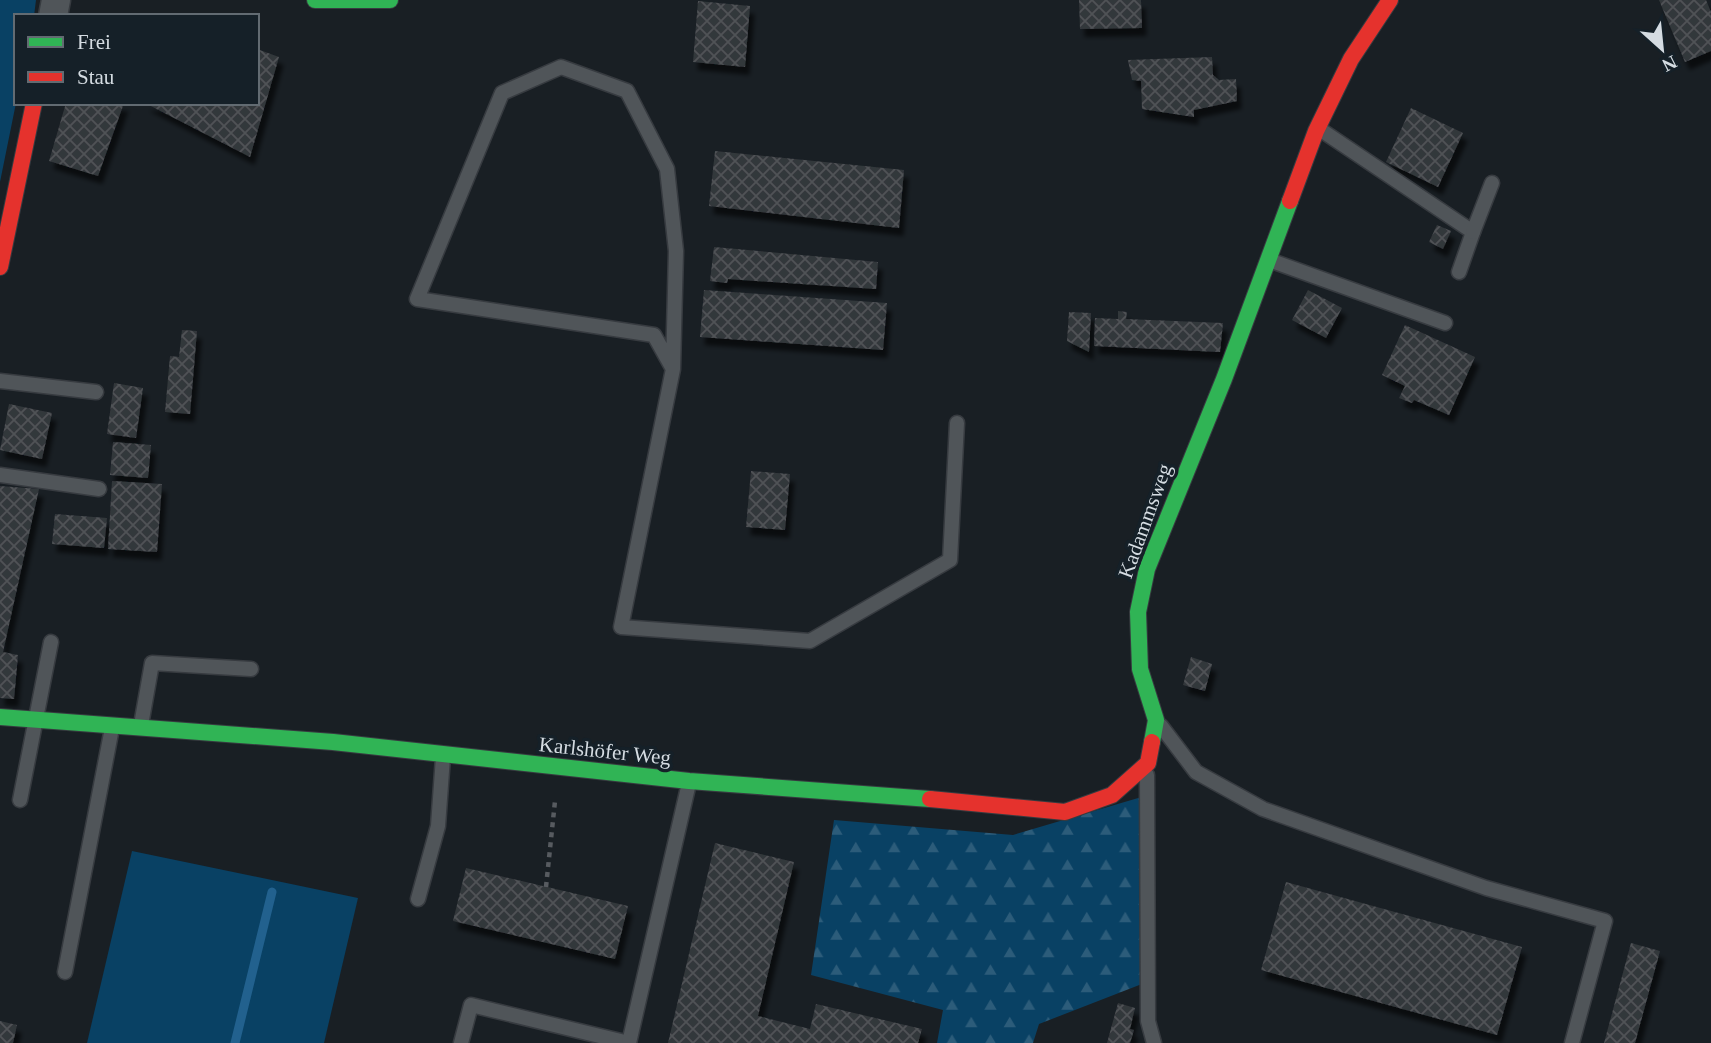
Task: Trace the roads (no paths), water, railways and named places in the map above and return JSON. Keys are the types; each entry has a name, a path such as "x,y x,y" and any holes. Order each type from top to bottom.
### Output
{"street":[{"path":"315,0 390,0"},
{"name":"Kadammsweg","path":"1156,720 1140,669 1138,612 1147,569 1317,128 1352,58 1390,0"},
{"path":"0,267 34,105"},
{"name":"Karlshöfer Weg","path":"0,717 112,728 333,742 689,781 861,792 1065,812 1112,794 1148,763"},
{"path":"1148,763 1156,720"}],"lane":[{"path":"673,369 654,335 417,299 502,93 561,67 627,91 667,169 676,251 673,369 621,626 810,641 950,560 957,423"},
{"path":"1317,128 1473,232"},
{"path":"1459,272 1492,183"},
{"path":"1268,260 1445,323"},
{"path":"0,381 96,392"},
{"path":"0,475 99,489"},
{"path":"20,800 51,642"},
{"path":"140,730 152,663 251,669"},
{"name":"Kadammsweg","path":"1156,720 1196,772 1262,809 1486,888 1605,921 1572,1043"},
{"path":"65,972 112,728"},
{"path":"418,899 438,826 444,754"},
{"path":"1148,763 1145,796 1148,1021 1154,1043"},
{"path":"461,1043 471,1005 629,1043 689,781"}],"waterway":[{"path":"235,1043 272,892"}]}
